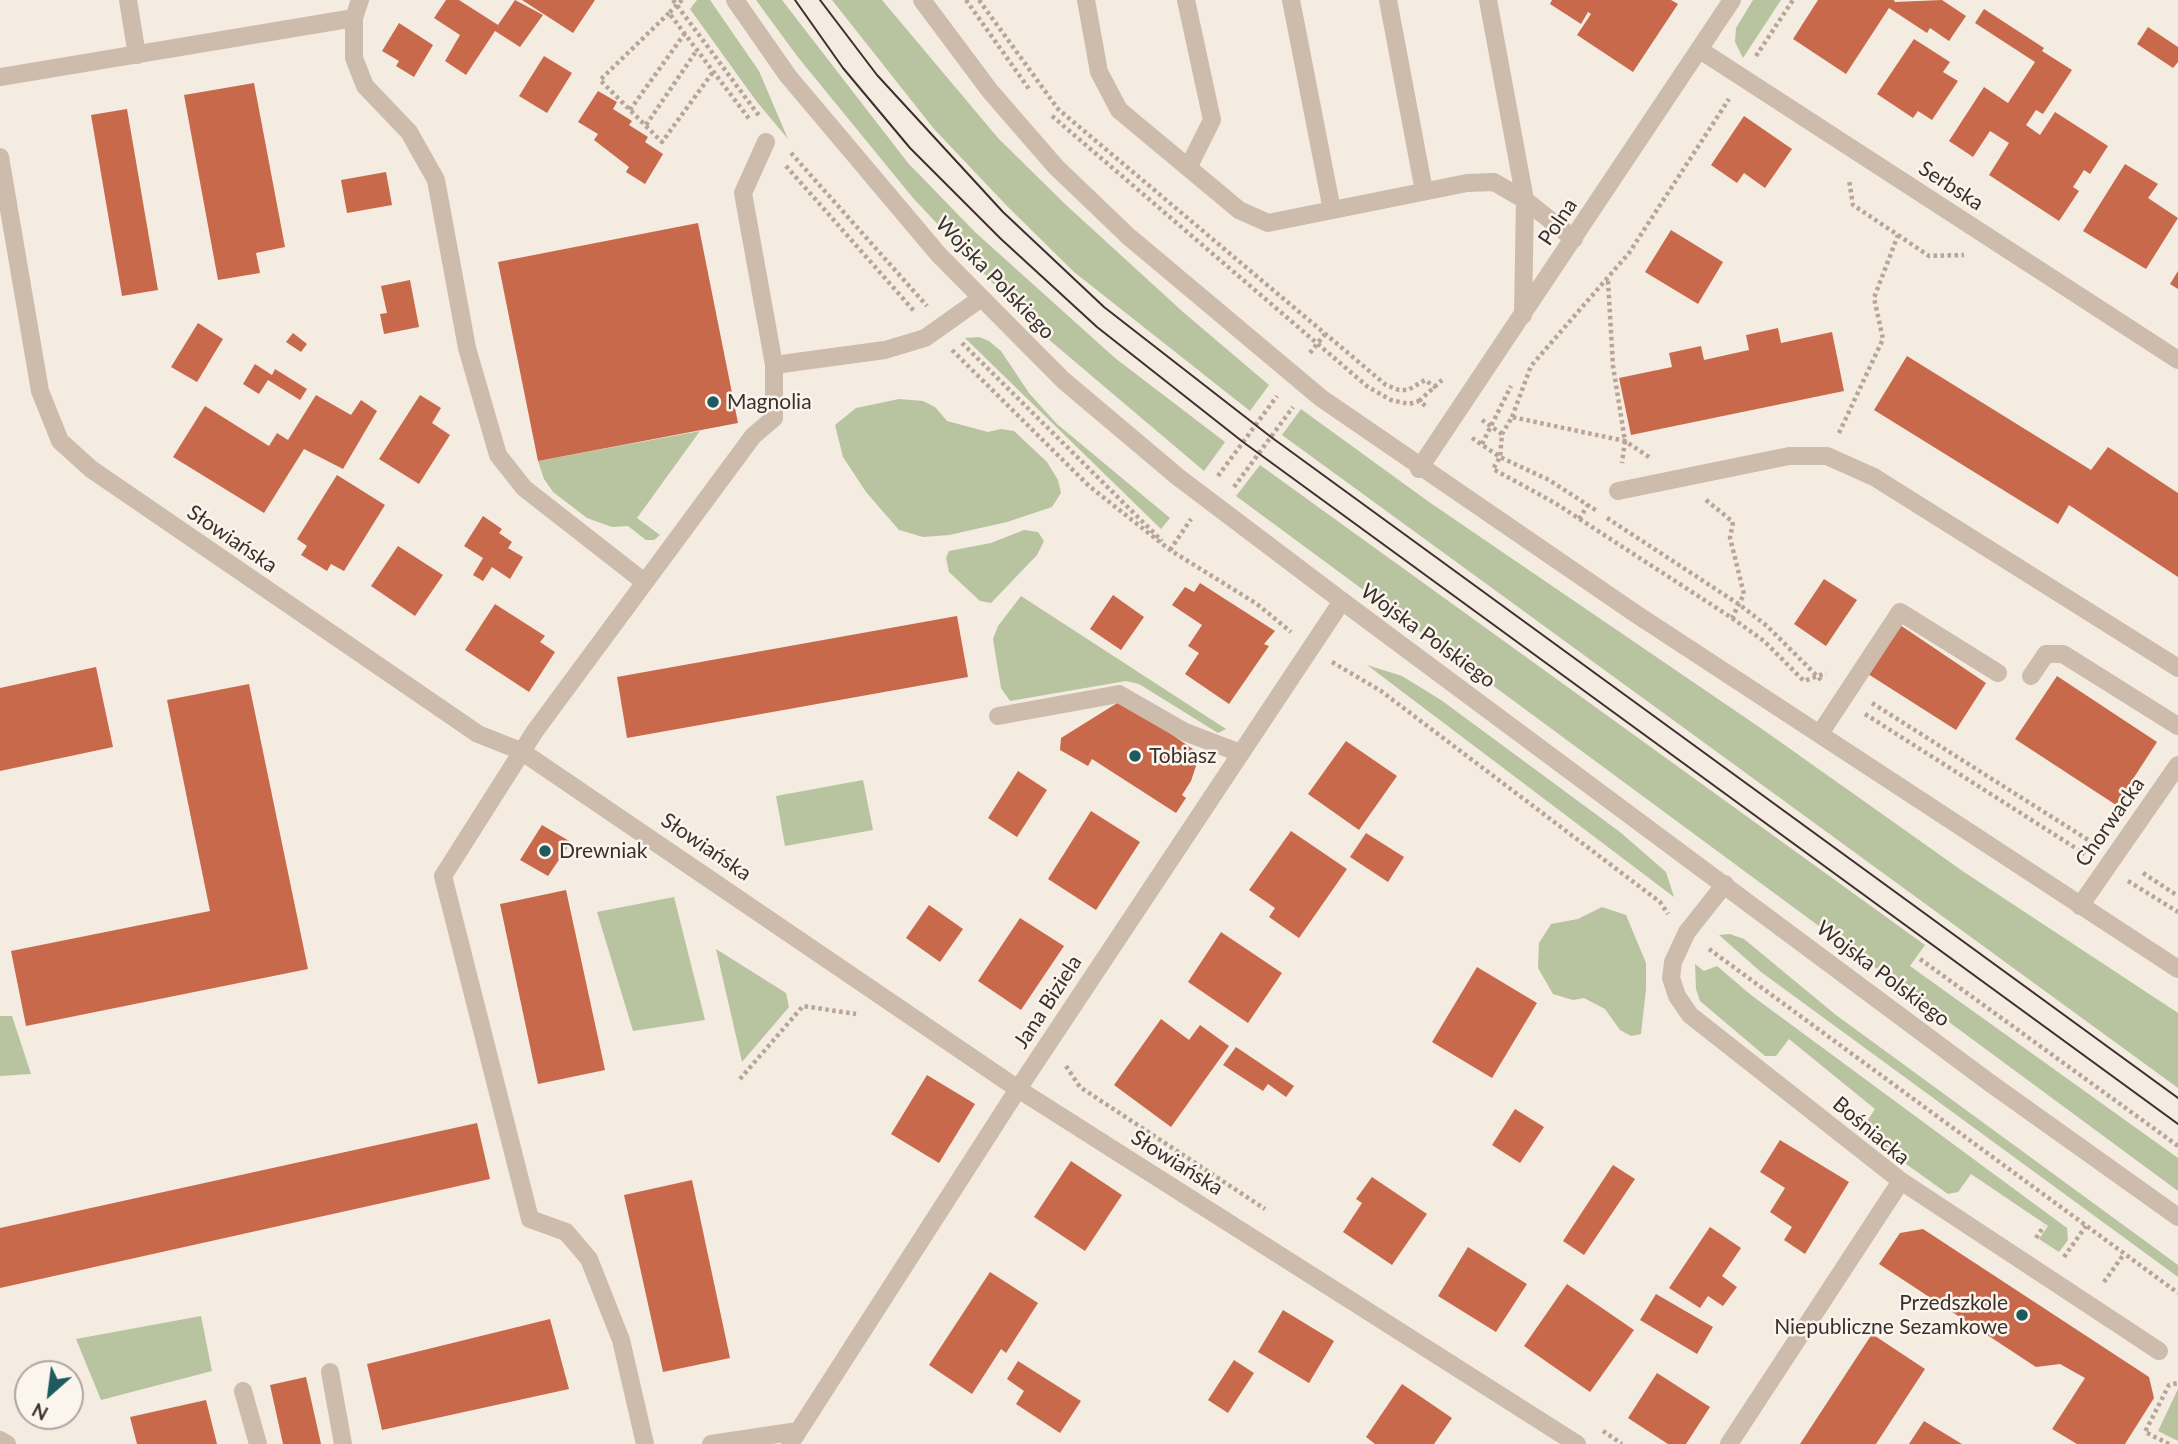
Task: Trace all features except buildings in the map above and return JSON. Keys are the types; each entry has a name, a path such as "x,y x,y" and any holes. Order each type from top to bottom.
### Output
{"street":[{"path":"128,0 137,55"},
{"path":"360,0 354,18 354,58 365,86 409,132 436,180 467,348 498,456 524,488 643,581"},
{"name":"Wojska Polskiego","path":"735,0 788,76 834,134 980,299 1063,380 1218,508 1990,1083 2178,1217"},
{"path":"922,0 990,91 1056,167 1128,236 1307,387 1419,468 1636,614 2178,968"},
{"path":"1086,0 1099,72 1119,110 1239,210 1268,223 1467,183 1494,182 1525,200 1574,239"},
{"path":"1186,0 1212,120 1188,168"},
{"path":"1291,0 1332,210"},
{"path":"1388,0 1424,191"},
{"path":"1488,0 1525,200 1523,315"},
{"name":"Polna","path":"1419,468 1732,0"},
{"path":"0,77 354,18"},
{"name":"Serbska","path":"1700,50 2178,360"},
{"path":"645,1444 621,1340 589,1259 566,1232 530,1219 443,877 521,751 643,581 753,436 774,418 774,365 743,193 766,142"},
{"name":"Słowiańska","path":"0,157 40,391 60,441 91,469 478,734 521,751 1018,1088 1577,1444"},
{"path":"774,365 885,350 939,330 980,299"},
{"path":"1618,491 1789,456 1827,456 1874,477 2178,668"},
{"name":"Jana Biziela","path":"711,1444 794,1438 1018,1088 1342,601"},
{"path":"1821,733 1900,612 1998,673"},
{"path":"2031,676 2046,654 2063,654 2178,726"},
{"path":"998,716 1119,694 1185,732 1240,753"},
{"name":"Chorwacka","path":"2080,906 2178,765"},
{"name":"Bośniacka","path":"1725,884 1678,947 1671,978 1677,996 1690,1015 1712,1034 1901,1181 1729,1444"},
{"path":"1901,1181 2159,1351"},
{"path":"330,1372 344,1444"},
{"path":"243,1391 257,1444"},
{"path":"0,1440 7,1444"}],"path":[{"path":"682,0 675,2 669,13 600,80 662,142 713,72"},
{"path":"966,0 1033,95"},
{"path":"979,0 1058,109 1385,385 1409,390 1425,380 1502,434"},
{"path":"1512,416 1531,366 1629,253 1793,0"},
{"path":"675,2 763,121"},
{"path":"669,13 766,142 876,270 1170,550"},
{"path":"629,110 685,33"},
{"path":"646,125 697,50"},
{"path":"1050,114 1368,387 1391,400 1409,404 1419,401 1500,457 1549,480"},
{"path":"790,152 939,330 1089,486 1170,550 1257,604 1280,624"},
{"path":"1827,456 1884,339 1874,298 1898,235 1853,205 1849,178"},
{"path":"1608,280 1613,366 1625,441 1618,491"},
{"path":"1170,550 1187,528 1203,496 1325,334"},
{"path":"1187,528 1218,508 1307,387 1333,357"},
{"path":"1555,503 1764,641 1804,681 1830,671 1849,688 2099,846"},
{"path":"1344,670 1381,691 1660,902 1670,917"},
{"path":"2143,873 2178,896"},
{"path":"1701,945 1725,958 2178,1293"},
{"path":"1920,959 2178,1146"},
{"path":"740,1079 803,1006 865,1016"},
{"path":"2061,1261 2086,1226"},
{"path":"2169,1444 2145,1432 2169,1385 2178,1383"}],"green space":[{"path":"697,0 710,0 759,71 788,139 757,102 690,9"},
{"path":"756,0 782,0 908,163 975,232 1115,358 1225,442 1204,471 1034,327 913,198 797,56"},
{"path":"832,0 882,0 998,138 1065,204 1183,312 1269,385 1250,411 1074,272 934,129"},
{"path":"1753,0 1781,0 1743,58 1735,42 1736,28"},
{"path":"979,337 1001,351 1029,393 1057,424 1170,518 1161,529 965,338"},
{"path":"899,399 923,401 935,407 947,421 988,432 1001,429 1014,431 1047,462 1058,480 1061,493 1052,507 1007,522 949,535 923,537 899,530 866,492 843,457 835,425 856,408"},
{"path":"1301,409 1429,502 1762,729 1964,872 2178,1013 2178,1088 1282,435"},
{"path":"700,431 637,518 660,535 654,540 646,540 628,526 612,527 587,518 553,492 544,479 538,461"},
{"path":"1260,465 1925,945 1910,966 2178,1158 2178,1191 1236,496"},
{"path":"1024,530 1038,532 1044,541 1037,555 991,603 980,601 949,572 946,558 949,551 991,543"},
{"path":"1021,596 1226,729 1218,733 1139,684 1126,681 1010,701 1001,688 993,639 998,626"},
{"path":"1367,665 1402,676 1441,700 1620,832 1666,872 1674,897"},
{"path":"863,780 873,830 785,846 776,796"},
{"path":"674,897 705,1020 633,1031 597,912"},
{"path":"1602,907 1626,915 1646,963 1641,1034 1631,1036 1620,1030 1605,1009 1584,998 1573,1000 1553,994 1538,968 1539,943 1551,924 1578,919"},
{"path":"1730,934 1744,939 1836,1015 2178,1265 2178,1277 1761,972 1719,935"},
{"path":"716,949 786,993 789,1007 742,1062"},
{"path":"1695,964 1704,971 1717,966 1751,995 2067,1228 2068,1240 2059,1252 2039,1239 2048,1226 1971,1174 1958,1192 1948,1194 1864,1134 1863,1127 1875,1109 1789,1039 1776,1056 1765,1056 1700,1001 1696,989"},
{"path":"0,1016 12,1016 31,1074 0,1076"},
{"path":"201,1316 212,1371 101,1400 76,1339"},
{"path":"2178,1389 2178,1441 2158,1431"}],"tram line":[{"path":"795,0 843,68 910,148 1001,239 1097,327 1243,442 2178,1124"},
{"path":"820,0 877,75 1003,212 1104,307 1271,437 2178,1098"}],"place":[{"name":"Magnolia","path":"713,402"},
{"name":"Tobiasz","path":"1135,756"},
{"name":"Drewniak","path":"545,851"},
{"name":"Przedszkole Niepubliczne Sezamkowe","path":"2022,1315"}]}
